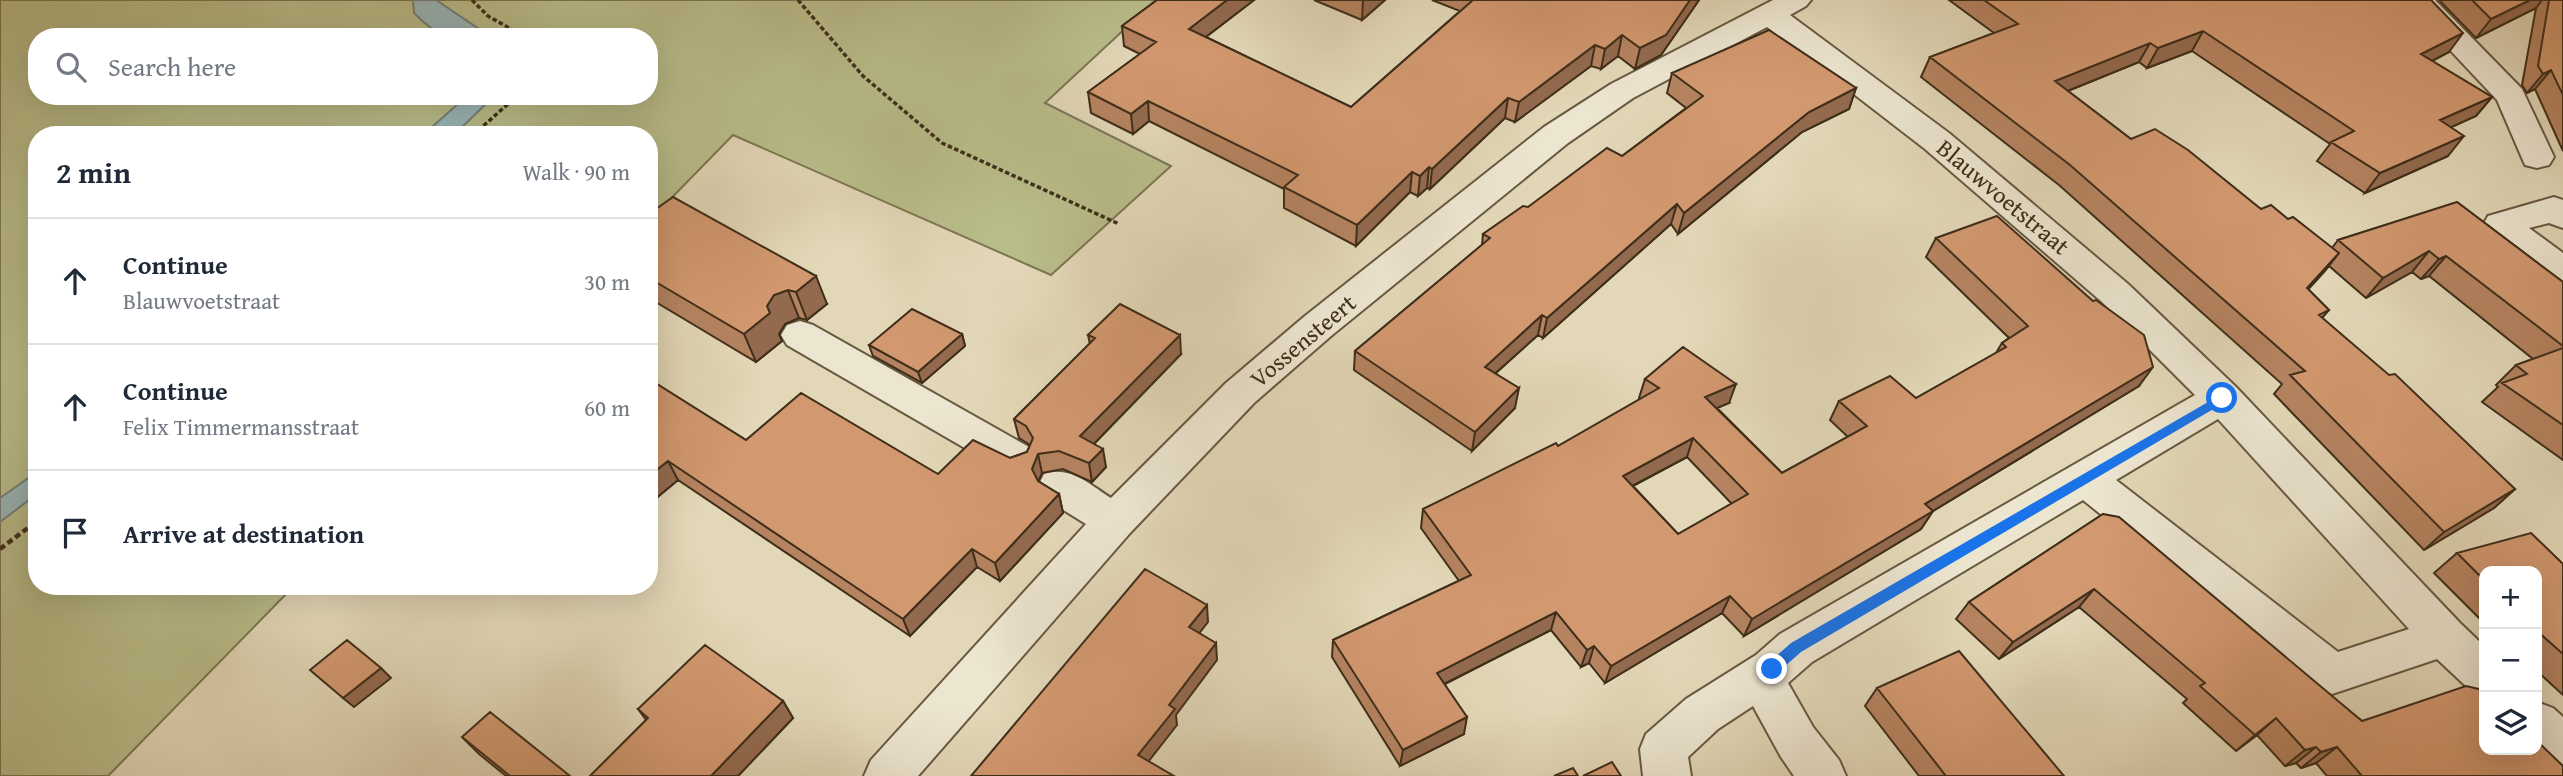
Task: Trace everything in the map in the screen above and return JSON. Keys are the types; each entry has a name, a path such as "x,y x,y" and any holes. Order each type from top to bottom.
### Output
{"street":[{"path":"2418,0 2511,96 2537,157"},
{"name":"Blauwvoetstraat","path":"1782,7 2115,293 2222,398 2444,637 2479,669"},
{"name":"Vossensteert","path":"888,776 1115,521 1240,393 1318,326 1545,144 1622,91 1782,7"},
{"path":"2563,216 2554,209 2500,225 2563,271"},
{"path":"800,335 1015,458"},
{"path":"1667,776 1663,749 1702,714 1772,669 1796,648 2222,398"},
{"path":"2084,478 2332,674 2444,637"},
{"path":"1058,486 1115,521"},
{"path":"1772,669 1765,684 1797,742 1822,776"},
{"path":"2542,728 2563,747"}],"path":[{"path":"471,0 488,16 509,28"},
{"path":"798,0 863,76 942,143 1119,224"},
{"path":"483,126 507,105"},
{"path":"0,549 28,528"}],"green space":[{"path":"0,0 1156,0 1045,103 1171,166 1051,275 733,135 658,212 658,126 28,126 28,595 285,595 108,776 0,776"}],"water":[{"path":"413,0 436,0 478,28 432,28 414,13"},
{"path":"457,105 485,105 463,126 433,126"},
{"path":"28,478 28,501 0,522 0,498"}],"building":[{"path":"1157,0 1227,0 1189,29 1351,107 1473,0 1690,0 1666,35 1640,48 1622,35 1605,49 1595,45 1519,102 1508,98 1432,169 1429,167 1420,176 1412,172 1357,225 1284,187 1298,175 1148,101 1131,114 1088,92 1156,42 1122,26"},
{"path":"1984,0 2431,0 2463,33 2421,54 2492,97 2440,120 2464,136 2380,173 2331,142 2354,131 2203,31 2158,48 2150,43 2055,81 2131,139 2155,129 2188,150 2261,209 2271,205 2288,219 2293,217 2339,253 2307,288 2329,310 2319,315 2389,375 2395,374 2515,489 2444,532 2290,375 2305,371 2070,165 1930,57 2018,24"},
{"path":"2472,0 2530,0 2491,19"},
{"path":"2549,0 2563,0 2563,95 2551,70 2543,74 2538,66"},
{"path":"1769,30 1856,88 1809,112 1684,213 1677,204 1547,318 1542,315 1485,367 1519,388 1475,432 1355,351 1490,238 1483,234 1523,206 1528,207 1607,148 1622,156 1703,96 1672,73"},
{"path":"673,197 816,276 796,292 788,290 774,295 767,306 770,313 744,334 658,283 658,208"},
{"path":"2457,202 2563,282 2563,346 2446,256 2439,259 2429,251 2383,278 2338,240"},
{"path":"1997,216 2093,301 2096,300 2144,335 2153,367 1925,504 1933,511 1752,619 1730,596 1611,666 1594,646 1587,650 1556,612 1437,673 1467,717 1403,750 1333,640 1471,575 1423,509 1556,443 1558,446 1659,388 1645,379 1683,347 1736,384 1705,397 1782,473 1867,426 1839,401 1890,376 1916,398 2006,347 2002,343 2028,326 1936,238","holes":["1693,438 1748,494 1678,534 1623,476"]},
{"path":"1120,304 1180,335 1080,436 1103,449 1089,463 1059,451 1038,454 1032,469 1038,481 1059,494 995,563 972,549 903,619 668,461 658,469 658,385 746,440 801,393 938,474 973,440 1010,458 1027,452 1033,438 1026,426 1014,419 1095,338 1088,335"},
{"path":"912,309 962,334 918,372 869,345"},
{"path":"2563,348 2563,425 2502,383 2527,374 2516,365"},
{"path":"2103,514 2119,517 2362,721 2466,686 2479,689 2479,755 2542,755 2542,746 2563,766 2563,776 2362,776 2337,747 2321,752 2316,747 2305,750 2276,718 2255,735 2200,686 2205,683 2094,589 2013,642 1969,602"},
{"path":"2531,533 2563,564 2563,654 2542,635 2542,566 2479,566 2479,575 2457,553"},
{"path":"1145,569 1207,605 1189,627 1216,643 1169,705 1175,709 1138,755 1174,776 971,776"},
{"path":"347,640 381,668 343,698 310,670"},
{"path":"705,645 783,701 711,776 590,776 648,718 638,709"},
{"path":"1959,651 2064,776 1946,776 1877,688"},
{"path":"490,712 570,776 510,776 462,737"},
{"path":"1612,762 1621,776 1583,776"},
{"path":"1573,768 1578,776 1554,776"}],"route":[{"path":"1772,669 1796,648 2222,398"}]}
